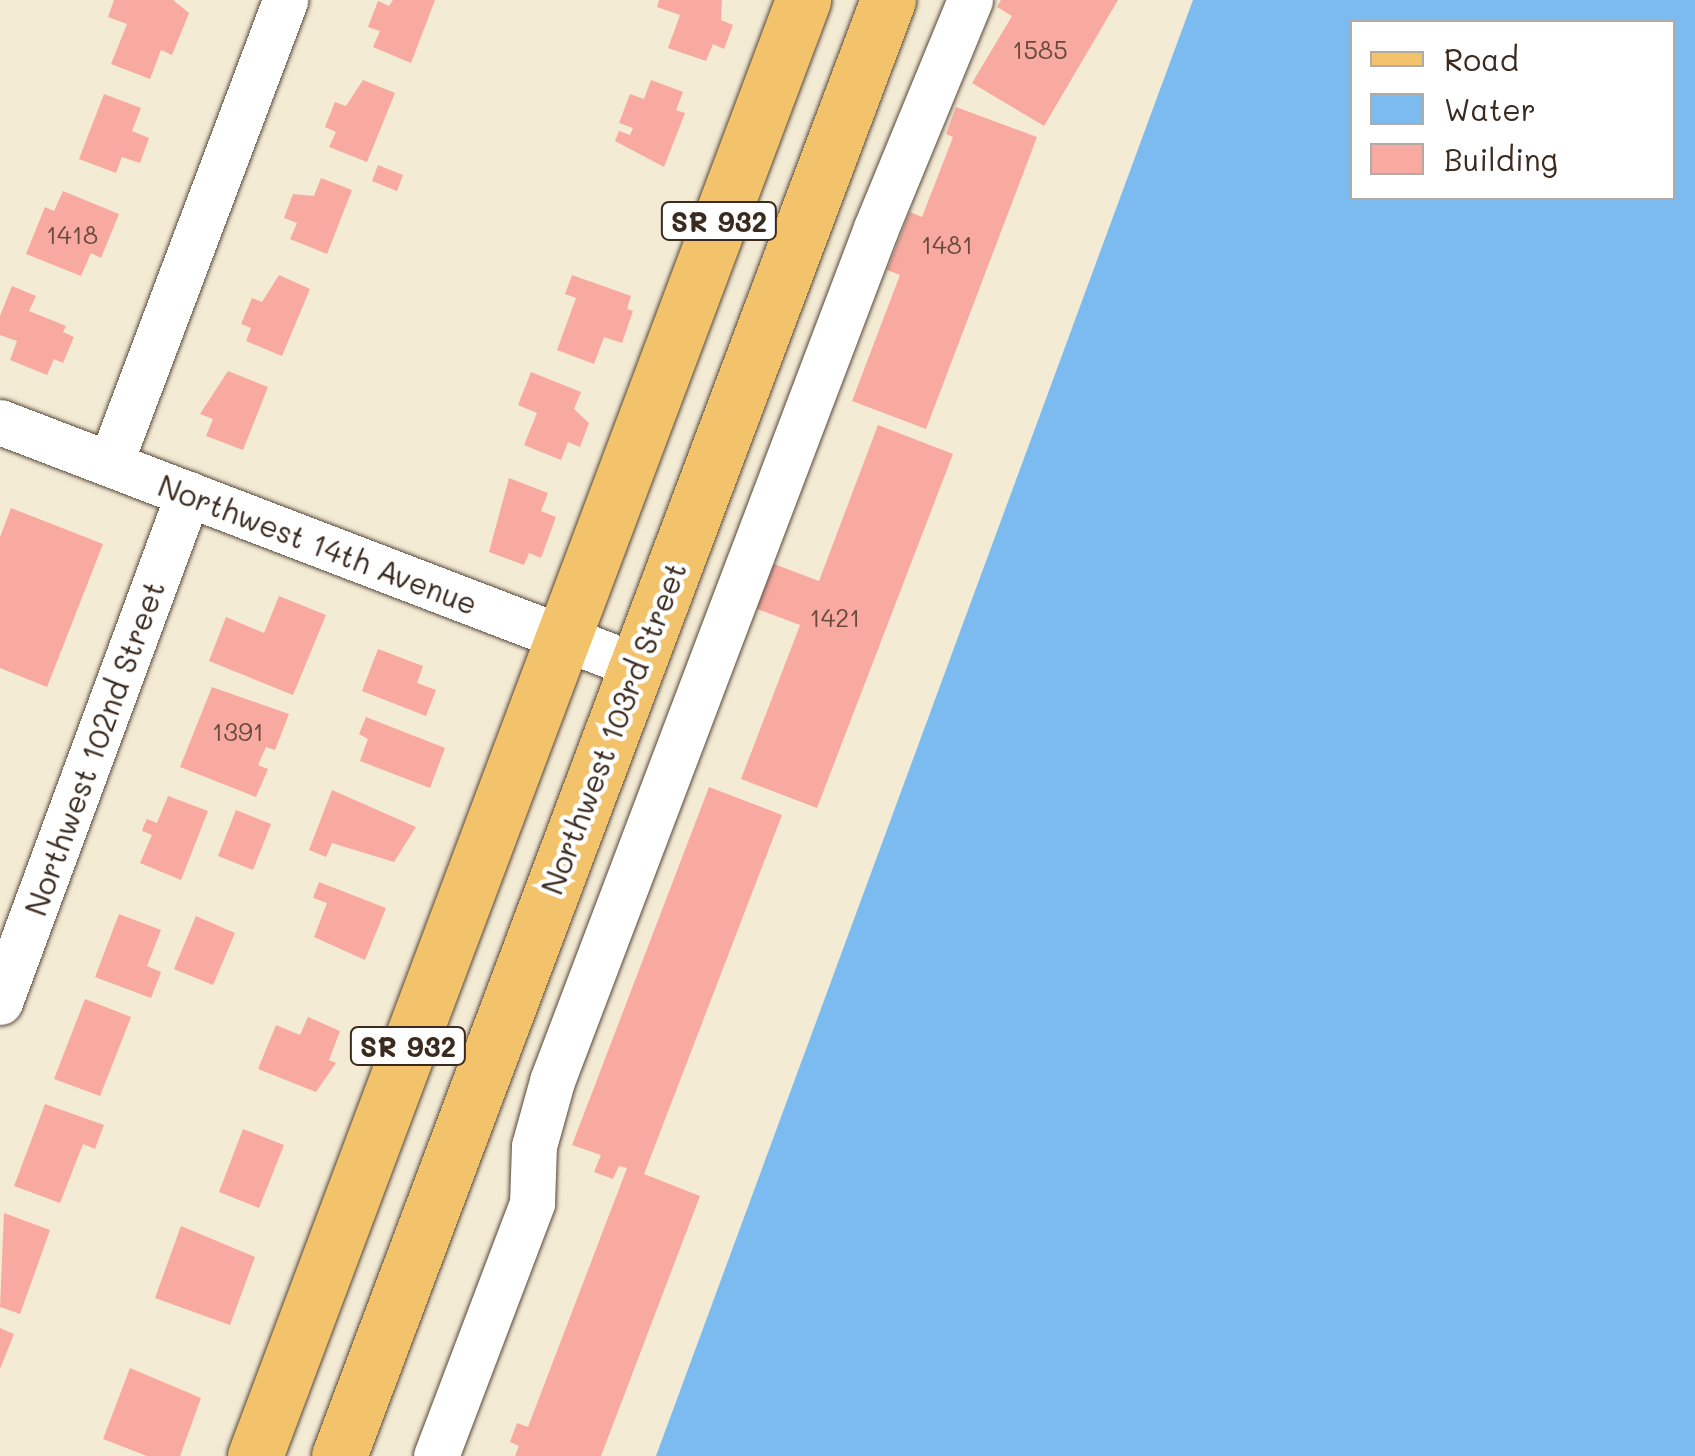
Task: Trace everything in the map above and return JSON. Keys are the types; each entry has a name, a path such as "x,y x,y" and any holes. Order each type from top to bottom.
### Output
{"main road":[{"name":"SR 932","path":"255,1456 803,0"},
{"name":"Northwest 103rd Street","path":"340,1456 888,0"}],"street":[{"path":"110,464 285,0"},
{"path":"436,1456 532,1202 534,1146 552,1081 876,228 970,0"},
{"name":"Northwest 14th Avenue","path":"0,422 636,666"},
{"name":"Northwest 102nd Street","path":"0,1002 188,494"}],"water":[{"path":"1193,0 1695,0 1695,1456 656,1456"}],"building":[{"path":"114,0 173,0 189,13 172,55 161,50 150,79 111,64 127,24 108,17"},
{"path":"393,0 435,0 411,63 373,47 380,31 368,27 378,1 389,6"},
{"path":"659,0 722,0 721,20 733,25 724,49 713,44 706,61 668,48 680,15 657,7"},
{"path":"1001,0 1118,0 1044,126 972,83 1012,16 997,7"},
{"path":"363,80 395,93 367,162 329,147 336,132 325,127 335,102 346,106"},
{"path":"651,80 683,92 676,110 685,113 664,167 615,141 619,131 630,135 633,128 619,123 630,94 644,99"},
{"path":"104,94 141,108 132,131 149,138 140,163 122,157 116,173 79,159"},
{"path":"956,107 1037,137 926,429 852,401 900,275 887,270 910,212 922,217 953,137 946,134"},
{"path":"378,165 403,175 397,191 372,181"},
{"path":"321,178 352,190 327,254 290,239 297,223 284,218 293,194 314,196"},
{"path":"63,191 119,214 101,258 91,253 81,276 26,254 45,207 54,211"},
{"path":"279,275 310,289 282,356 246,341 251,328 241,324 252,298 262,302"},
{"path":"572,275 631,296 627,309 633,311 622,343 604,337 594,364 557,350 576,298 565,294"},
{"path":"12,286 36,296 29,311 66,326 63,332 74,337 63,363 54,359 47,375 10,360 17,341 0,335 0,316"},
{"path":"228,371 268,387 243,450 206,436 213,419 200,414"},
{"path":"531,372 581,392 574,409 589,423 580,447 568,442 561,460 524,445 537,413 518,405"},
{"path":"878,425 953,454 817,808 741,779 800,625 757,609 774,564 819,581"},
{"path":"509,478 548,493 541,511 556,517 541,558 529,553 524,565 489,552"},
{"path":"11,508 103,544 47,687 0,668 0,537"},
{"path":"279,596 326,615 293,695 209,661 226,617 264,633"},
{"path":"378,649 423,666 417,683 436,690 426,716 362,691"},
{"path":"212,687 289,714 275,750 266,747 258,765 268,769 256,797 180,767"},
{"path":"366,717 445,748 430,788 360,761 368,739 359,734"},
{"path":"709,787 782,815 644,1174 700,1196 601,1456 515,1456 519,1446 510,1442 517,1423 528,1427 627,1168 619,1166 613,1179 594,1172 601,1155 572,1145"},
{"path":"332,790 416,827 394,862 332,843 326,857 309,850"},
{"path":"168,796 208,811 181,880 140,863 152,835 142,831 144,825 147,819 157,823"},
{"path":"236,810 271,824 253,870 218,856"},
{"path":"319,882 386,908 365,960 314,937 327,903 313,898"},
{"path":"119,914 161,930 147,966 161,972 151,998 95,977"},
{"path":"196,916 235,933 213,985 174,969"},
{"path":"85,999 131,1017 100,1096 54,1079"},
{"path":"308,1017 340,1031 329,1060 336,1063 316,1092 258,1069 276,1025 300,1035"},
{"path":"45,1104 104,1125 95,1149 83,1144 60,1203 14,1186"},
{"path":"243,1129 284,1145 259,1208 219,1192"},
{"path":"4,1213 50,1230 20,1314 0,1307"},
{"path":"181,1226 255,1257 230,1325 155,1298"},
{"path":"0,1328 14,1334 0,1369"},
{"path":"130,1368 201,1398 180,1456 147,1456 103,1439"}]}
